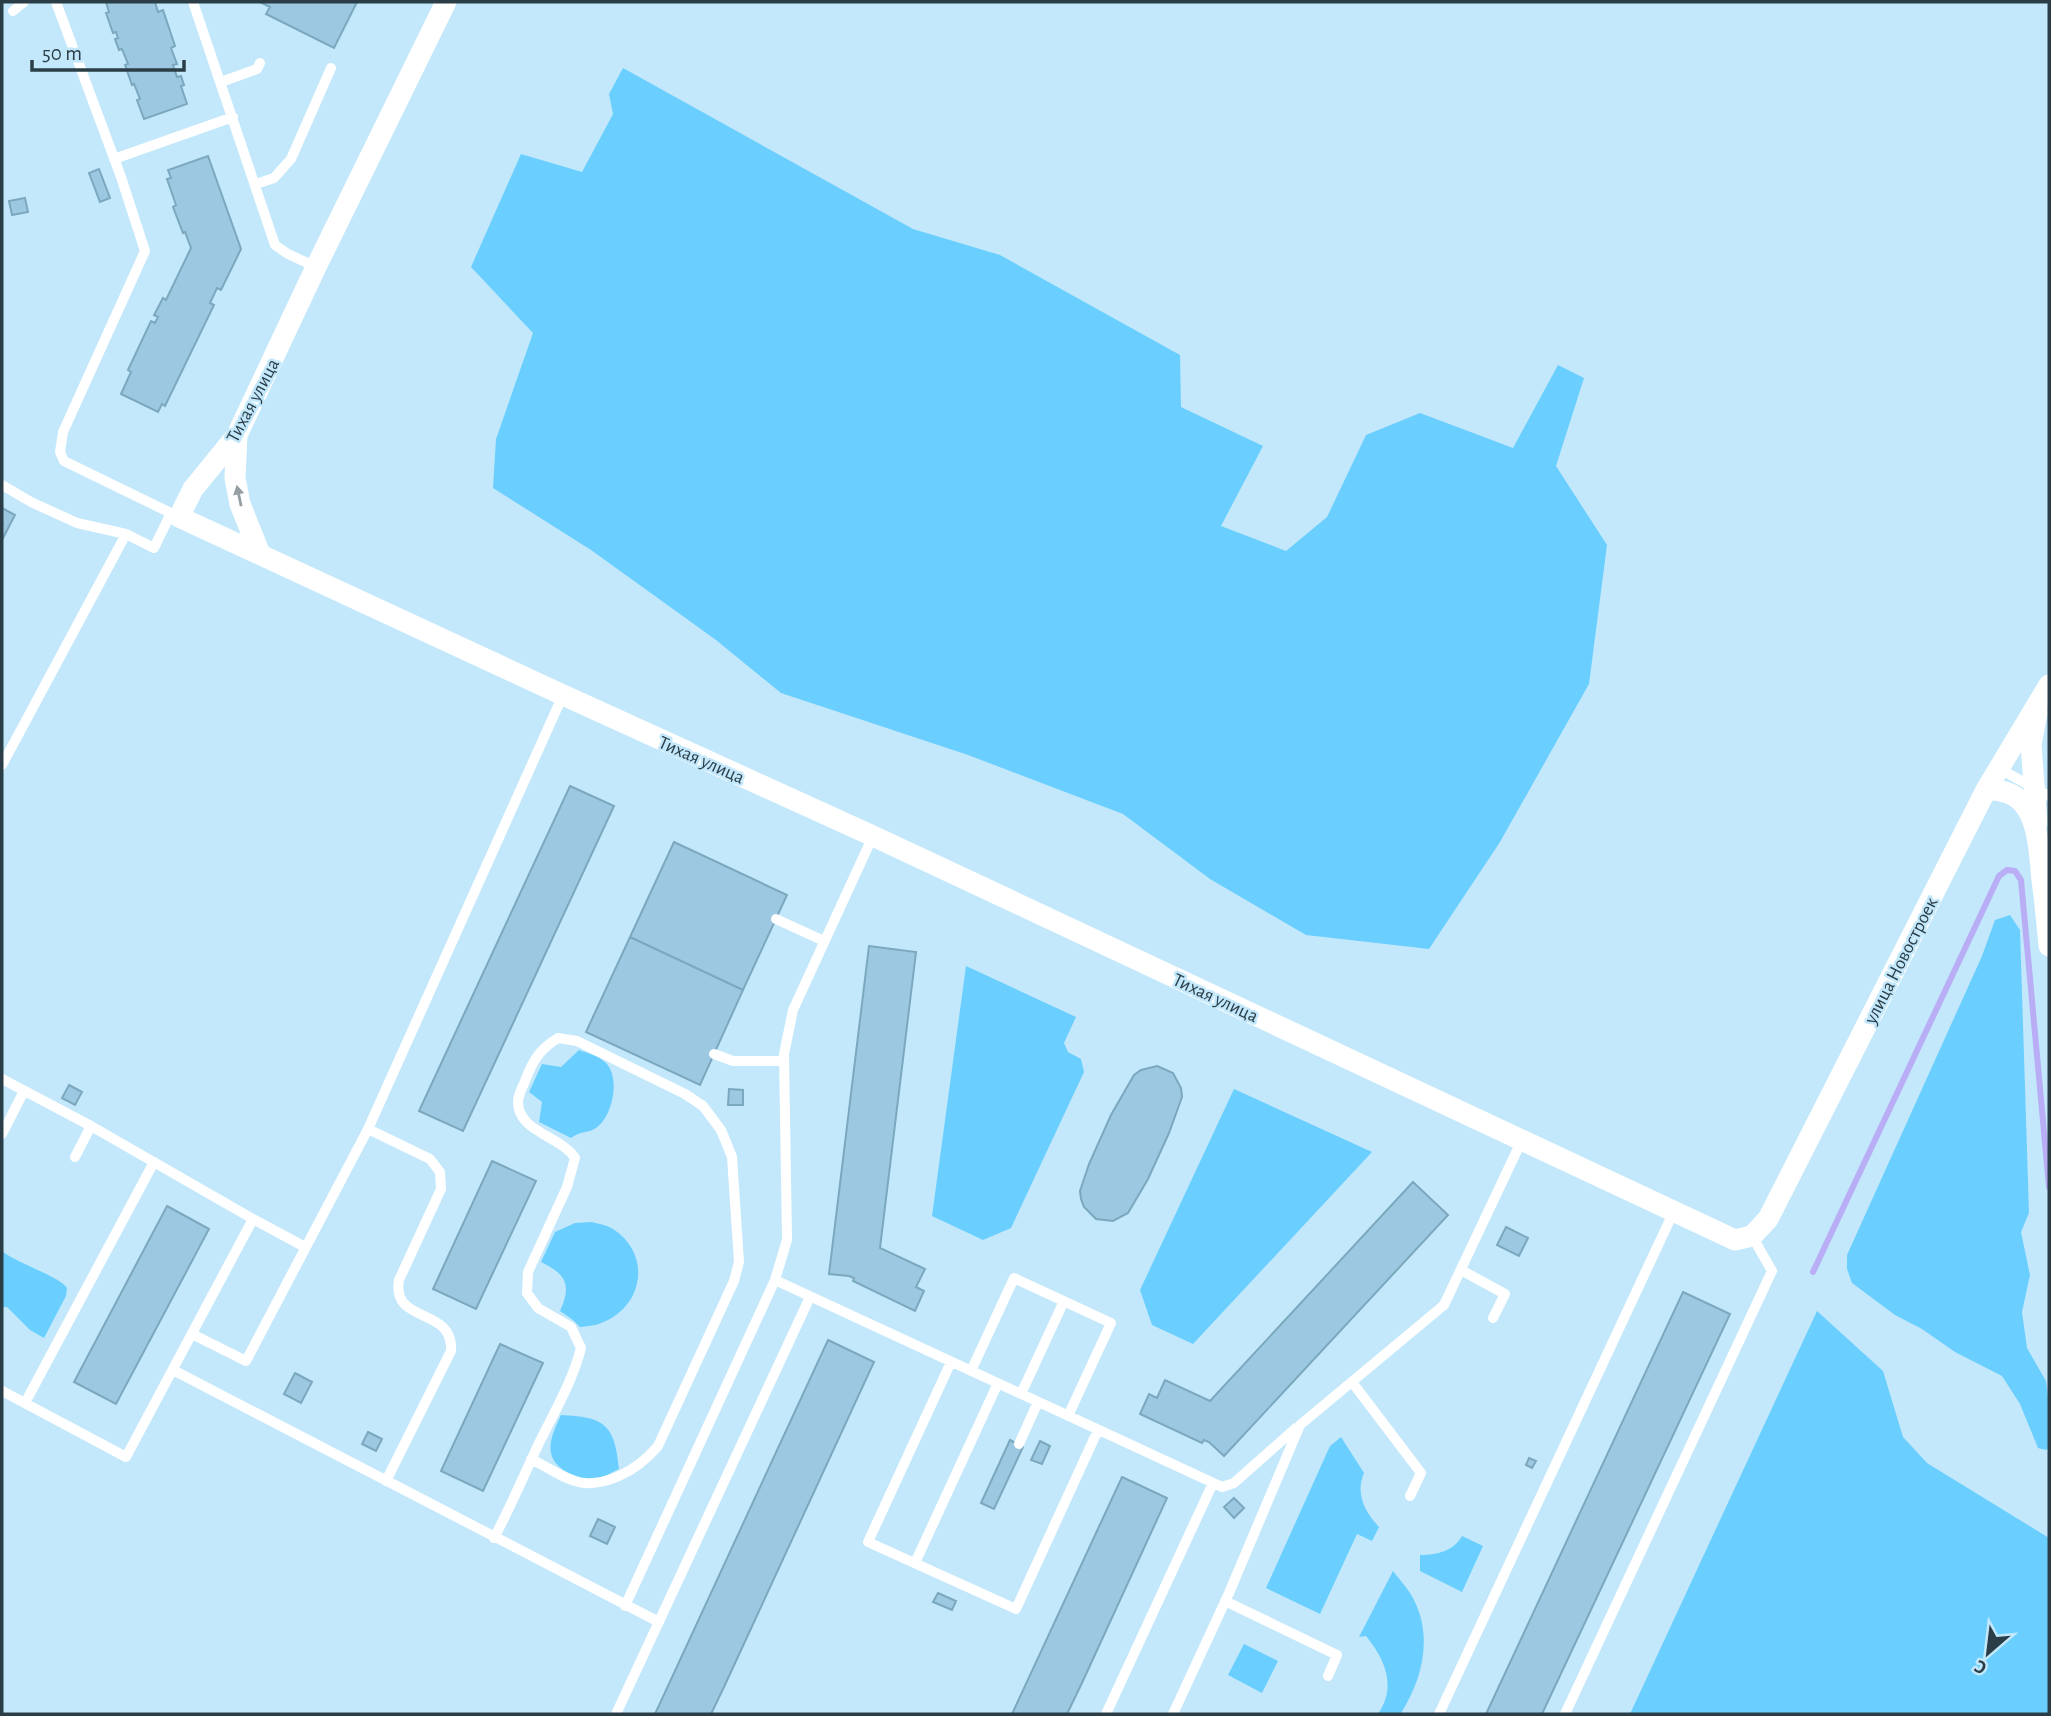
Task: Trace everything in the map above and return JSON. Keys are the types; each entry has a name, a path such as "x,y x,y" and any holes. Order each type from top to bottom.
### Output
{"street":[{"name":"Тихая улица","path":"446,2 237,435 175,515 873,836 1735,1240 1752,1236"},
{"path":"237,435 235,478 240,504 260,554"},
{"path":"2044,694 2031,745 2042,792 2037,828 2049,946"},
{"name":"улица Новостроек","path":"1752,1236 1768,1219 1986,790 2044,694"},
{"path":"1986,790 1998,789 2019,799 2037,828"}],"lane":[{"path":"13,10 24,2"},
{"path":"2,485 77,523 126,534 154,548 175,515 64,461 60,452 63,432 145,251 121,177 56,2"},
{"path":"193,2 275,245 316,267"},
{"path":"221,82 257,69 260,64"},
{"path":"256,184 274,178 291,159 331,68"},
{"path":"114,159 233,117"},
{"path":"109,182 121,177"},
{"path":"2,765 126,534"},
{"path":"192,1334 246,1361 368,1129 563,695"},
{"path":"1998,768 2042,792"},
{"path":"625,1606 775,1280 786,1240 784,1061 787,1031 793,1010 873,836"},
{"path":"776,919 824,941"},
{"path":"494,1538 531,1459 576,1367 581,1348 570,1327 538,1308 527,1293 528,1272 567,1187 575,1158 560,1142 537,1132 523,1117 518,1101 532,1062 542,1048 558,1038 577,1041 703,1105 721,1130 732,1157 739,1262 734,1281 658,1446 648,1457 629,1472 601,1484 591,1485 577,1482 531,1459"},
{"path":"714,1054 733,1061 784,1061"},
{"path":"2,1079 306,1247"},
{"path":"2,1134 24,1091"},
{"path":"75,1157 91,1126"},
{"path":"368,1129 430,1159 440,1172 441,1189 397,1288 407,1308 442,1324 451,1342 451,1351 386,1481"},
{"path":"775,1280 1222,1487 1234,1483 1444,1305 1522,1140"},
{"path":"25,1404 154,1162"},
{"path":"1439,1714 1674,1212"},
{"path":"2,1391 126,1457 253,1219"},
{"path":"1564,1714 1772,1271 1752,1236"},
{"path":"1461,1270 1504,1294 1493,1318"},
{"path":"971,1371 1014,1278 1064,1301 1111,1323 1068,1416"},
{"path":"616,1714 810,1297"},
{"path":"1021,1394 1064,1301"},
{"path":"951,1362 869,1542 1016,1609 1098,1430"},
{"path":"173,1370 659,1622"},
{"path":"1352,1382 1421,1473 1410,1496"},
{"path":"915,1563 998,1383"},
{"path":"1019,1444 1038,1402"},
{"path":"1172,1714 1225,1601 1300,1425"},
{"path":"1106,1714 1213,1483"},
{"path":"1225,1601 1337,1655 1328,1676"}],"shaded area":[{"path":"623,68 913,229 1000,255 1180,355 1181,407 1263,446 1221,526 1286,551 1327,517 1366,435 1420,413 1513,448 1558,365 1584,378 1556,466 1607,545 1589,684 1500,842 1429,949 1306,935 1210,879 1123,814 968,755 781,693 716,640 591,550 493,488 496,439 533,333 471,267 521,154 582,172 613,114 609,94"},
{"path":"2010,915 2020,930 2029,1213 2021,1232 2030,1275 2022,1312 2027,1348 2046,1381 2049,1448 2046,1450 2038,1448 2020,1404 2002,1376 1955,1352 1922,1329 1895,1315 1852,1283 1847,1269 1847,1255 1982,956 1995,920"},
{"path":"966,966 1076,1017 1064,1043 1068,1052 1081,1059 1084,1072 1011,1228 983,1240 932,1216"},
{"path":"579,1050 605,1062 610,1068 614,1086 611,1106 602,1123 593,1130 571,1138 539,1122 542,1102 529,1092 542,1064 561,1067"},
{"path":"1234,1089 1372,1152 1193,1344 1152,1325 1140,1290"},
{"path":"592,1222 611,1228 625,1240 634,1252 638,1279 634,1293 615,1315 599,1324 580,1327 560,1311 566,1294 561,1276 541,1262 555,1232 575,1223"},
{"path":"2,1251 56,1279 67,1288 66,1296 44,1338 30,1330 7,1307 2,1307"},
{"path":"1817,1311 1883,1371 1903,1437 1927,1463 2049,1538 2049,1714 1630,1714"},
{"path":"561,1415 588,1418 605,1426 614,1442 619,1469 589,1480 573,1475 556,1463 550,1449"},
{"path":"1341,1437 1364,1473 1361,1495 1369,1515 1379,1527 1372,1541 1357,1534 1320,1614 1266,1588 1330,1446"},
{"path":"1462,1536 1483,1546 1462,1592 1420,1571 1420,1555 1444,1551"},
{"path":"1393,1571 1408,1590 1417,1608 1424,1638 1423,1654 1415,1684 1401,1713 1378,1714 1387,1694 1386,1674 1373,1645 1366,1636 1359,1637"},
{"path":"1244,1644 1278,1661 1262,1693 1228,1675"}],"building":[{"path":"106,2 155,2 158,12 163,10 175,46 171,48 177,64 173,65 177,77 181,76 187,104 144,119 137,100 140,99 125,65 128,64 122,49 119,50 115,39 118,38 116,32 113,33 106,13 109,12"},
{"path":"260,2 357,2 334,48 266,14 270,7"},
{"path":"208,156 241,249 221,290 217,288 210,303 214,305 165,406 162,404 158,412 121,394 131,372 128,370 151,321 155,323 158,317 154,315 163,298 166,300 191,248 173,207 176,205 167,179 171,178 168,170"},
{"path":"99,169 110,198 100,202 89,173"},
{"path":"25,198 28,212 12,215 9,201"},
{"path":"2,508 15,515 2,540"},
{"path":"570,786 614,806 463,1131 419,1111"},
{"path":"674,842 787,895 743,990 630,937"},
{"path":"630,937 743,990 700,1085 586,1032"},
{"path":"869,946 916,952 880,1248 925,1269 916,1287 924,1291 915,1311 853,1281 854,1278 829,1274"},
{"path":"1157,1066 1173,1073 1181,1088 1182,1097 1169,1133 1148,1179 1128,1213 1113,1221 1096,1219 1084,1207 1081,1199 1080,1191 1089,1164 1111,1115 1134,1075 1141,1070"},
{"path":"69,1085 82,1092 75,1105 62,1098"},
{"path":"729,1089 743,1090 743,1105 728,1105"},
{"path":"492,1161 536,1181 476,1309 433,1289"},
{"path":"1413,1182 1448,1215 1224,1456 1209,1442 1204,1440 1202,1443 1140,1414 1149,1394 1157,1398 1165,1380 1210,1401"},
{"path":"167,1206 209,1229 116,1404 74,1382"},
{"path":"1506,1227 1528,1238 1519,1256 1497,1245"},
{"path":"1683,1292 1730,1314 1542,1714 1486,1714"},
{"path":"828,1340 874,1362 724,1687 711,1714 655,1714"},
{"path":"500,1344 543,1363 483,1491 441,1471"},
{"path":"295,1373 312,1382 301,1403 284,1394"},
{"path":"368,1432 382,1439 376,1451 362,1444"},
{"path":"1010,1440 1023,1447 994,1509 981,1503"},
{"path":"1040,1441 1050,1446 1042,1464 1031,1460"},
{"path":"1529,1458 1536,1461 1532,1468 1526,1465"},
{"path":"1122,1477 1167,1498 1081,1685 1067,1714 1012,1714"},
{"path":"1234,1498 1244,1508 1234,1518 1224,1507"},
{"path":"598,1519 615,1527 607,1544 590,1536"},
{"path":"938,1593 956,1601 952,1610 933,1602"}],"waterway":[{"path":"1813,1272 1999,876 2007,870 2015,871 2021,880 2049,1187"}]}
